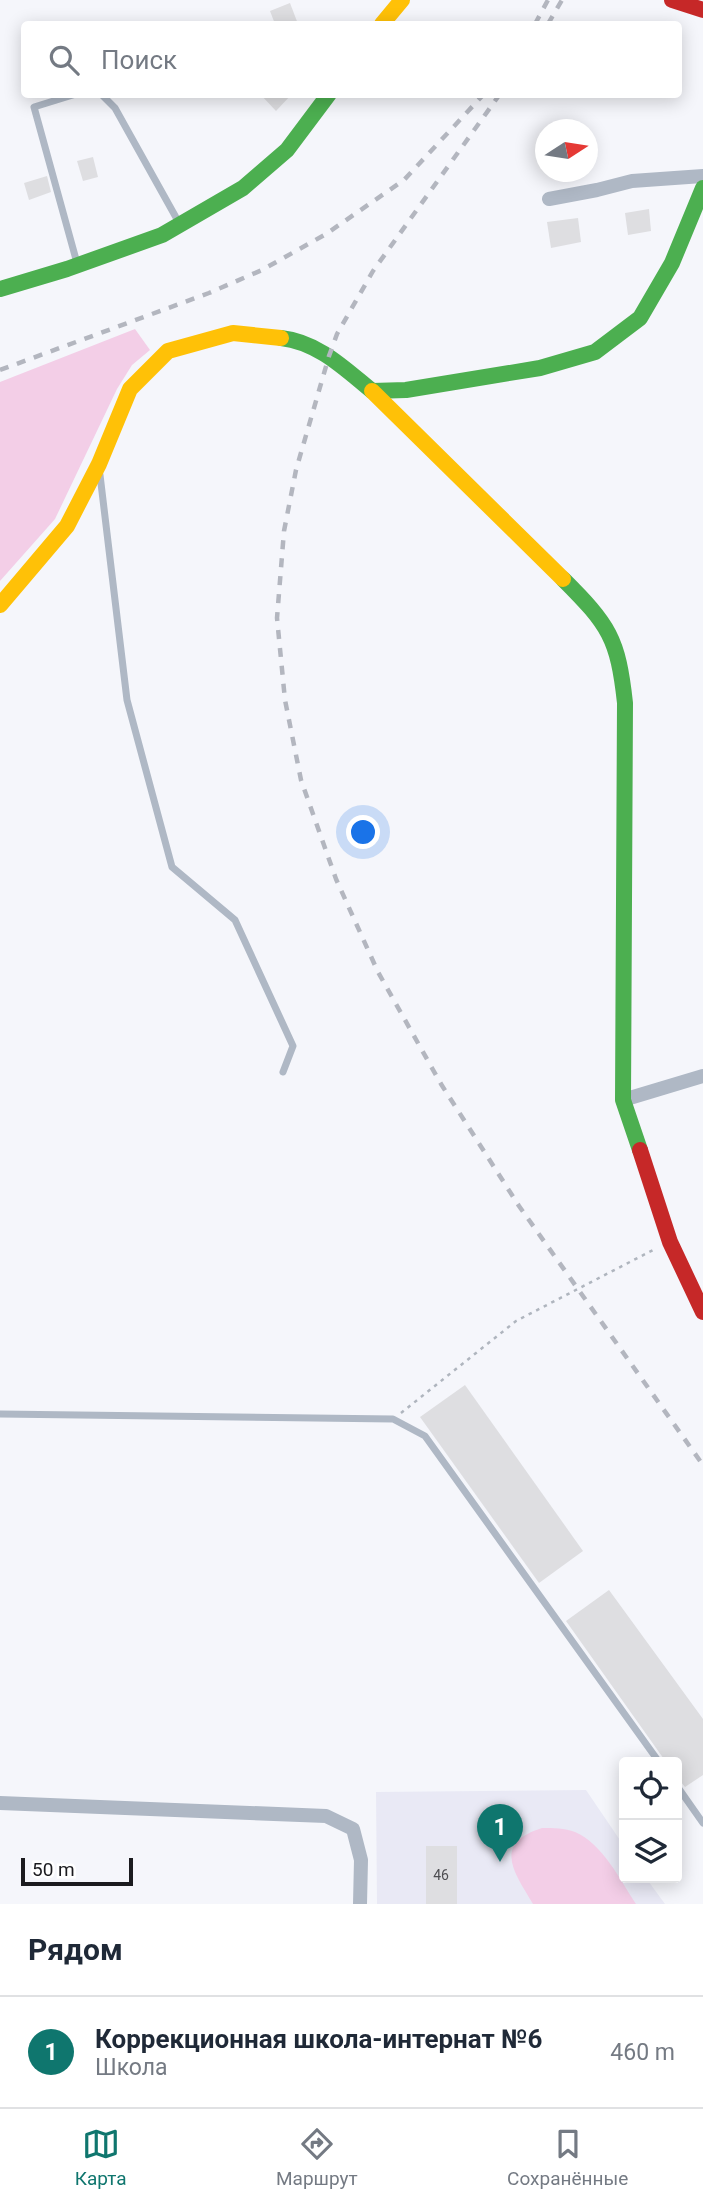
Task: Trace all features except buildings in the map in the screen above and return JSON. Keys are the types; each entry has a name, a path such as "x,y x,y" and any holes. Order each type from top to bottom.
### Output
{"street":[{"path":"384,21 402,0"},
{"path":"672,0 703,10"},
{"path":"0,289 162,235 180,225 243,188 278,158 326,98"},
{"path":"550,199 632,181 703,176"},
{"path":"372,391 406,390 540,368 595,352 640,318 672,263 703,188"},
{"path":"0,605 67,526 99,464 130,389 168,351 233,333 297,340 329,356 372,391 594,610 609,629 621,662 625,703 623,1100 670,1242 703,1312"},
{"path":"623,1100 703,1076"},
{"path":"0,1803 326,1816 353,1829 361,1860 360,1904"}],"lane":[{"path":"63,98 34,107 77,265"},
{"path":"105,98 116,108 180,225"},
{"path":"99,464 127,700 172,867 235,920 293,1046 283,1072"},
{"path":"0,1414 393,1419 425,1436 655,1757"},
{"path":"682,1793 703,1823"}],"path":[{"path":"393,1419 516,1321 670,1242"}],"shaded area":[{"path":"135,329 150,350 132,365 117,389 55,519 0,581 0,382"},
{"path":"586,1790 619,1839 619,1883 650,1883 665,1904 377,1904 376,1792"},
{"path":"542,1828 555,1828 575,1832 585,1838 610,1864 619,1878 619,1883 622,1883 636,1904 533,1904 519,1881 512,1860 512,1851 517,1842"}],"railway":[{"path":"537,21 548,0"},
{"path":"550,21 562,0"},
{"path":"0,370 209,293 262,270 326,234 404,180 480,98"},
{"path":"497,98 373,271 337,334 329,356 296,470 284,531 277,618 285,700 301,780 336,879 378,972 441,1084 519,1206 703,1465"}],"traffic: fast":[{"path":"0,289 67,269 162,235 243,188 287,150 326,98"},
{"path":"281,338 319,351 372,391 406,390 540,368 595,352 640,318 672,263 703,188"},
{"path":"563,579 591,609 609,634 619,663 625,703 623,1100 640,1150"}],"traffic: slow":[{"path":"384,21 402,0"},
{"path":"0,605 67,526 99,464 130,389 168,351 233,333 281,338"},
{"path":"372,391 563,579"}],"traffic: jam":[{"path":"672,0 703,10"},
{"path":"640,1150 670,1242 703,1312"}],"place":[{"name":"Коррекционная школа-интернат №6","path":"500,1862"}]}
